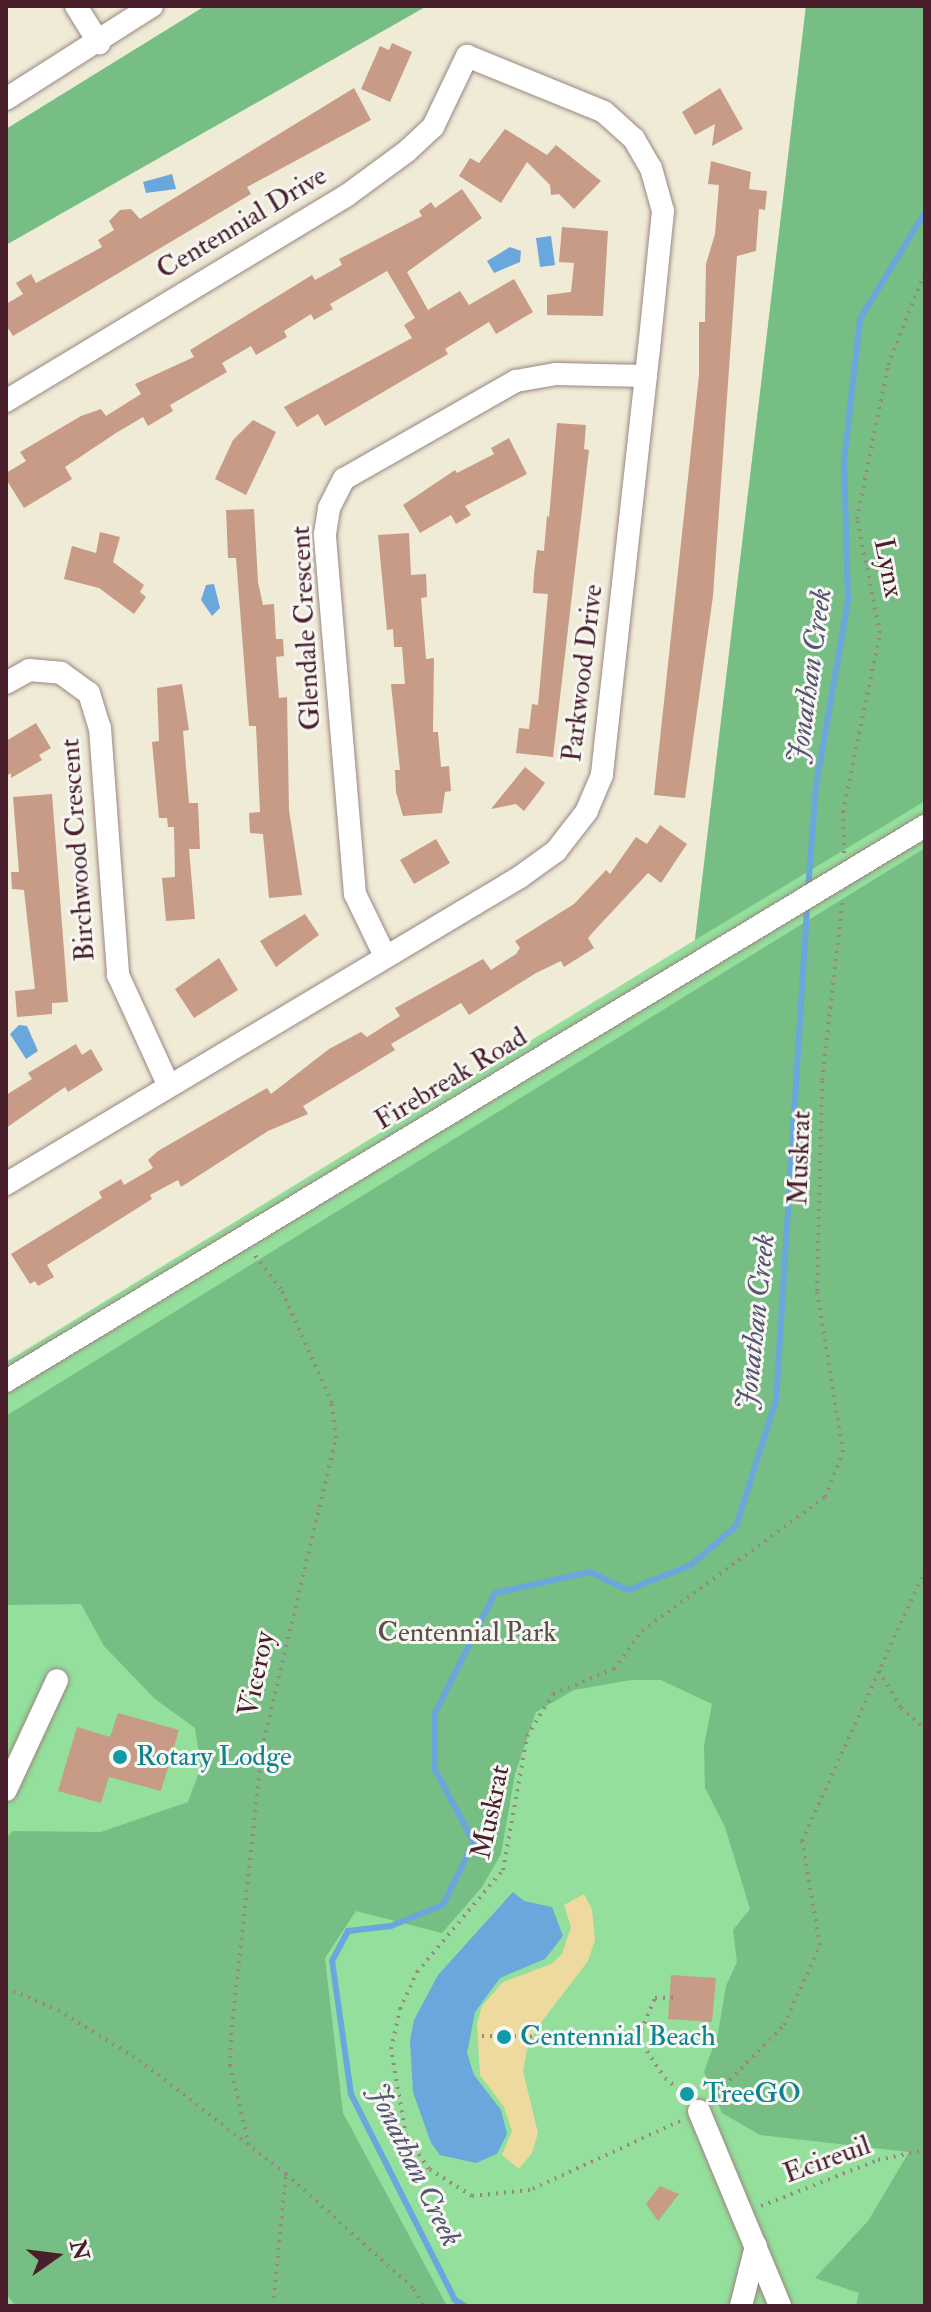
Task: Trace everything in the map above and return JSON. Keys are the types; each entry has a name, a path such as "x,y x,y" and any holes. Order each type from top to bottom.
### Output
{"street":[{"path":"76,6 99,43"},
{"path":"6,99 99,43 152,6"},
{"name":"Parkwood Drive","path":"6,1184 384,954 520,877 556,851 587,811 602,775 663,211 651,168 634,139 604,112 467,56"},
{"name":"Centennial Drive","path":"6,401 346,196 406,152 433,127 467,56"},
{"name":"Glendale Crescent","path":"384,954 355,894 325,534 329,508 344,479 516,381 556,374 646,376"},
{"name":"Birchwood Crescent","path":"6,683 29,670 61,673 89,693 100,728 118,975 168,1084"},
{"name":"Firebreak Road","path":"6,1381 845,878 925,826"},
{"path":"6,1790 57,1680"},
{"path":"699,2111 744,2213 780,2306"},
{"path":"741,2306 757,2245"}],"path":[{"name":"Lynx","path":"845,878 843,812 880,633 857,519 888,365 925,272"},
{"name":"Muskrat","path":"845,878 822,1080 817,1291 843,1452 825,1497 642,1631 614,1669 553,1694 527,1736 503,1870 417,1972 400,2009 391,2049 406,2136 429,2169 472,2196 530,2190 642,2143 699,2111 784,2025 820,1945 802,1841 925,1570"},
{"name":"Viceroy","path":"241,1238 281,1289 332,1403 336,1438 262,1748 231,2035 230,2066 249,2145"},
{"path":"879,1671 901,1708 925,1729"},
{"path":"6,1988 58,2010 139,2060 286,2174 414,2289 423,2306"},
{"path":"638,2038 655,1998 678,1997"},
{"path":"482,2036 638,2038"},
{"path":"638,2038 665,2078 699,2111"},
{"name":"Ecireuil","path":"744,2213 878,2160 925,2150"},
{"path":"273,2306 286,2174"}],"green space":[{"path":"205,6 427,6 6,245 6,129"},
{"name":"Centennial Park","path":"806,6 925,6 925,2306 6,2306 6,1362 695,940"},
{"path":"806,6 925,6 925,801 695,940"},
{"name":"Centennial Park","path":"925,848 925,2306 856,2306 859,2293 815,2278 868,2221 909,2152 760,2135 722,2113 704,2072 718,2033 726,1986 737,1962 733,1930 750,1909 725,1827 705,1788 704,1746 712,1704 661,1680 631,1680 574,1690 536,1712 515,1774 501,1854 482,1887 442,1933 356,1911 325,1958 343,2113 447,2306 16,2306 6,2294 6,1838 13,1831 101,1832 188,1802 201,1767 195,1728 155,1699 104,1646 81,1604 6,1605 6,1416"}],"sand":[{"name":"Centennial Beach","path":"584,1894 592,1909 595,1940 588,1961 536,2029 527,2050 523,2071 538,2133 532,2153 519,2169 502,2155 512,2131 504,2107 480,2075 477,2024 482,2006 503,1982 551,1964 562,1954 571,1927 564,1905"}],"water":[{"path":"172,174 176,189 146,193 143,182"},
{"path":"551,236 555,265 540,267 536,238"},
{"path":"510,247 521,251 520,262 494,273 487,261"},
{"path":"214,584 220,608 212,616 201,600 206,585"},
{"path":"19,1025 27,1026 38,1051 26,1059 10,1034"},
{"path":"513,1892 524,1901 552,1907 563,1936 545,1959 500,1978 475,2012 467,2053 474,2075 501,2110 507,2134 497,2154 476,2163 440,2155 431,2143 413,2092 410,2041 414,2020 438,1975"}],"building":[{"path":"392,43 412,52 390,102 361,89 380,46 389,50"},
{"path":"354,88 371,120 247,187 251,194 13,336 6,325 6,304 23,294 16,283 31,274 36,283 102,247 98,240 114,230 109,221 120,210 131,209 140,219"},
{"path":"720,88 743,129 712,146 715,124 695,135 682,112"},
{"path":"505,129 547,155 556,145 601,181 574,209 559,194 551,195 550,185 527,162 501,203 459,176 470,158 479,163"},
{"path":"711,161 751,172 749,189 767,191 765,210 759,209 756,251 737,256 713,596 685,798 654,795 699,375 699,322 705,322 706,264 715,234 719,185 708,184"},
{"path":"462,189 482,218 407,272 428,310 460,291 469,305 514,279 533,312 496,334 489,322 445,349 448,354 325,426 318,414 297,427 284,407 412,338 404,325 415,318 387,271 330,304 333,309 314,320 311,314 284,331 287,337 256,355 251,346 222,363 227,372 170,405 173,411 148,426 143,417 65,467 72,479 24,508 6,479 6,473 26,461 20,452 81,416 101,409 106,416 141,394 135,384 194,357 190,350 312,275 315,280 342,265 339,259 422,216 419,211 431,202 435,208"},
{"path":"562,227 608,231 603,316 547,315 547,295 571,292 574,263 559,262"},
{"path":"253,420 276,432 246,495 215,479 233,440"},
{"path":"557,423 586,425 584,449 589,450 553,757 516,753 519,728 529,729 532,704 538,705 548,594 533,593 534,574 537,550 544,551"},
{"path":"509,438 527,474 465,506 471,515 456,524 451,515 420,533 403,505 455,470 457,473 494,454 491,448"},
{"path":"254,509 258,582 263,605 274,604 276,639 283,639 284,656 276,657 279,698 287,697 289,810 302,895 269,898 263,834 250,833 249,813 260,812 256,726 249,726 236,558 228,558 226,510"},
{"path":"100,532 120,537 113,562 144,585 140,592 146,597 134,614 99,588 64,579 72,546 96,553"},
{"path":"409,533 411,575 426,574 427,597 421,598 426,659 434,658 433,732 438,732 441,767 449,766 451,791 445,792 442,813 403,816 396,792 395,770 400,770 391,684 405,684 402,647 394,647 393,629 387,630 378,535"},
{"path":"182,684 189,730 183,731 189,803 198,803 200,849 189,849 195,919 166,921 162,878 175,877 174,827 168,827 167,818 159,818 152,742 159,741 157,688"},
{"path":"36,723 51,748 39,755 42,760 11,778 11,773 6,776 6,741"},
{"path":"525,767 545,783 524,811 516,804 491,809"},
{"path":"52,794 68,1002 52,1003 52,1014 17,1017 15,991 35,989 24,890 12,889 11,872 19,872 13,797"},
{"path":"660,825 687,844 661,883 648,873 594,931 588,938 594,948 564,967 561,961 536,973 469,1015 461,1003 391,1044 395,1050 303,1106 308,1114 268,1131 181,1187 178,1180 150,1195 152,1199 47,1265 54,1277 38,1286 35,1281 30,1284 11,1254 102,1198 99,1192 121,1179 124,1185 153,1168 148,1160 158,1151 267,1088 271,1094 329,1049 361,1032 367,1037 400,1016 395,1008 483,959 491,970 516,954 520,948 515,941 574,904 606,870 610,874 636,837 647,844"},
{"path":"436,839 450,863 414,884 400,860"},
{"path":"305,914 319,935 276,967 260,941"},
{"path":"219,958 238,990 194,1018 175,989"},
{"path":"76,1044 82,1055 91,1049 103,1070 68,1092 65,1087 6,1128 6,1095 32,1079 28,1073"},
{"name":"Rotary Lodge","path":"118,1713 179,1730 161,1791 109,1777 101,1803 58,1791 77,1727 110,1737"},
{"path":"671,1975 716,1978 712,2022 668,2019"},
{"path":"660,2186 679,2194 658,2221 646,2204"}],"waterway":[{"name":"Jonathan Creek","path":"808,890 816,786 848,601 844,462 860,319 925,212"},
{"name":"Jonathan Creek","path":"465,2306 455,2300 351,2094 332,1961 348,1931 391,1926 443,1905 474,1842 435,1770 435,1713 495,1593 590,1572 628,1590 691,1565 736,1526 776,1401 807,905"}],"place":[{"name":"Rotary Lodge","path":"120,1757"},
{"name":"Centennial Beach","path":"504,2037"},
{"name":"TreeGO","path":"687,2094"}]}
